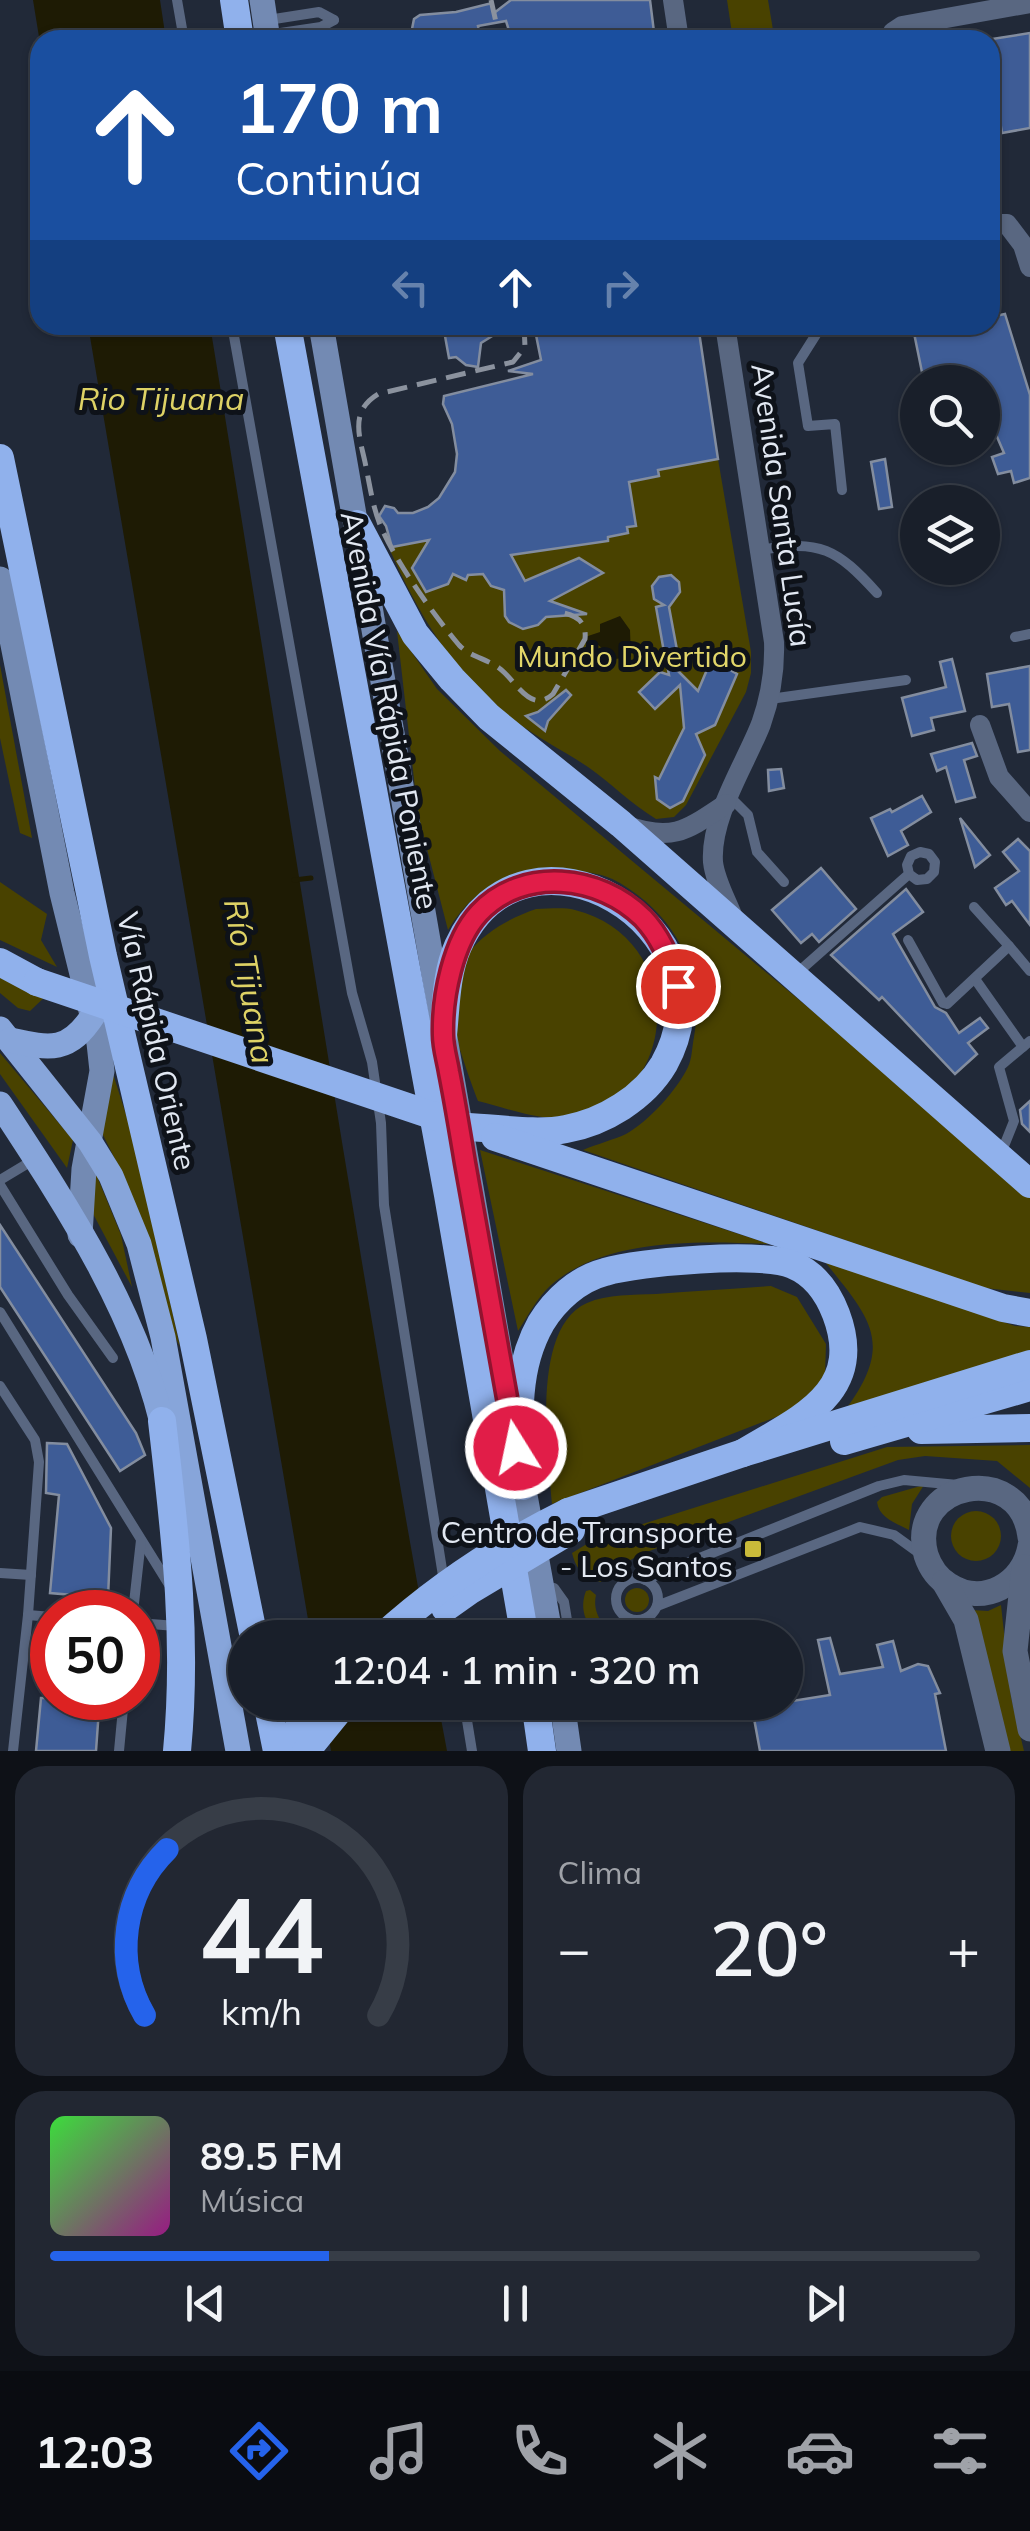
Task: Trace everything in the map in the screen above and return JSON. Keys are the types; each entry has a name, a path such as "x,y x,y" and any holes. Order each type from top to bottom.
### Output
{"highway":[{"path":"234,0 260,27"},
{"name":"Avenida Vía Rápida Poniente","path":"289,335 448,1195 522,1620"},
{"name":"Vía Rápida Oriente","path":"1,473 250,1620"},
{"path":"357,524 415,634 489,717 621,824 1030,1184"},
{"path":"442,1035 451,965 466,931 494,899 537,883 589,885 618,898 644,919 660,940 678,986 674,1044 654,1079 613,1112 562,1130 467,1127"},
{"path":"0,962 37,982 1003,1308 1030,1312"},
{"path":"523,1486 519,1401 522,1366 541,1323 557,1301 578,1284 603,1272 653,1263 752,1259 790,1263 813,1278 828,1295 844,1339 844,1360 837,1383 821,1403 743,1453"},
{"path":"404,1620 461,1572 496,1550 743,1453 1030,1364"},
{"path":"432,1620 570,1521 1030,1387"},
{"path":"162,1421 184,1660 176,1751"},
{"path":"880,1430 1030,1428"},
{"path":"271,1720 279,1751"},
{"path":"279,1751 304,1720"},
{"path":"306,1751 331,1720"},
{"path":"538,1720 542,1751"}],"main road":[{"name":"Avenida Vía Rápida Poniente","path":"323,335 442,1035 548,1620"},
{"path":"0,579 62,893 94,1014 102,1071 80,1235"},
{"path":"5,1035 48,1047 61,1046 82,1033 94,1014"},
{"path":"5,1035 90,1142 127,1212 154,1295 238,1751"},
{"path":"0,1104 80,1235 120,1309 146,1370 162,1421 223,1751"},
{"path":"565,1720 569,1751"}],"street":[{"path":"673,0 678,30"},
{"path":"919,0 931,28"},
{"path":"897,30 931,28 1030,3"},
{"path":"1000,224 1007,224 1016,233 1030,267"},
{"name":"Avenida Santa Lucía","path":"727,335 774,642 775,673 769,699 727,800 714,844 714,864 736,926"},
{"path":"980,725 998,777 1030,812"},
{"path":"621,824 649,834 668,835 683,831 727,800"},
{"path":"998,1751 966,1620 928,1560 925,1527 943,1499 974,1487 1004,1494 1016,1504 1030,1532"},
{"path":"944,1582 957,1590 987,1593 1002,1588 1027,1556"},
{"path":"1027,1556 1015,1651 1030,1730"}],"lane":[{"path":"177,0 182,30"},
{"path":"318,12 334,20 321,27 260,27 318,12"},
{"path":"234,335 352,993 372,1062 381,1123 384,1205 450,1620"},
{"path":"816,335 798,364 808,426 836,424 842,490"},
{"path":"759,550 822,547 850,563 877,592"},
{"path":"1015,637 1030,634"},
{"path":"769,699 906,680"},
{"path":"727,800 748,815 757,852 784,882"},
{"path":"793,976 909,874"},
{"path":"974,906 1030,971"},
{"path":"908,940 945,1004 1010,946"},
{"path":"975,979 1027,1044 998,1069 1014,1121 999,1156"},
{"path":"36,1158 0,1182 68,1295 113,1358"},
{"path":"0,1312 141,1540 181,1615 160,1619"},
{"path":"0,1386 35,1440 39,1462 13,1751"},
{"path":"645,1580 656,1590 657,1606 650,1617 637,1621 624,1616 616,1605 617,1592 625,1581 645,1580 879,1486 926,1480 974,1487"},
{"path":"657,1606 860,1527 894,1535 928,1560"},
{"path":"135,1590 141,1540"},
{"path":"0,1572 31,1575"},
{"path":"542,1586 554,1588 562,1596 567,1620"},
{"path":"119,1751 122,1720"},
{"path":"467,1720 472,1751"}],"green space":[{"path":"727,0 768,0 773,30 732,30"},
{"name":"Mundo Divertido","path":"718,459 751,652 751,673 746,692 686,805 674,817 656,819 588,767 515,721 474,685 440,643 389,548 496,529 523,553 608,541 599,488 658,477 658,470"},
{"path":"397,631 437,689 500,751 1030,1192 1030,1293 985,1288 583,1150 635,1129 661,1105 683,1076 690,1060 696,1013 690,969 671,930 657,912 620,883 588,872 537,871 506,878 479,894 448,930 418,814"},
{"path":"0,665 32,838 20,833 0,738"},
{"path":"0,882 47,914 41,940 57,967 0,940"},
{"path":"536,909 575,910 614,928 641,956 655,990 657,1027 647,1062 626,1091 595,1111 553,1118 478,1101 456,1038 450,1002 453,984 467,954 491,931"},
{"path":"0,968 49,993 30,1011 18,1008 0,993"},
{"path":"0,1053 73,1140 67,1168 0,1074"},
{"path":"108,1058 134,1140 180,1347 167,1321 125,1179 102,1133"},
{"path":"480,1150 769,1244 683,1243 625,1250 598,1258 550,1286 518,1331"},
{"path":"94,1169 121,1235 132,1287 91,1210"},
{"path":"825,1262 1015,1326 1030,1327 1030,1350 846,1409 870,1366 871,1332 854,1299"},
{"path":"771,1286 797,1297 826,1344 825,1375 799,1408 552,1504 547,1394 557,1338 569,1317 587,1303 612,1296"},
{"path":"1030,1445 1030,1488 997,1461 925,1456 898,1460 644,1553 607,1572 601,1582 582,1572 572,1553 595,1539 887,1447"},
{"path":"924,1485 912,1504 909,1530 878,1508 882,1497"},
{"path":"976,1511 994,1518 1001,1536 994,1554 976,1561 958,1554 951,1536 958,1518"},
{"path":"637,1588 646,1591 646,1609 637,1612 628,1609 625,1600 628,1591"},
{"path":"586,1591 596,1595 601,1620 587,1620 583,1604"},
{"path":"1001,1605 1011,1697 1024,1751 1009,1751 971,1610 988,1611"}],"water":[{"path":"33,0 160,0 164,30 38,30"},
{"name":"Rio Tijuana","path":"90,335 212,335 424,1620 308,1620"},
{"path":"620,616 630,630 631,657 615,659 597,644 586,644 585,637 600,632 600,624"},
{"path":"326,1720 441,1720 447,1751 331,1751"}],"building":[{"path":"511,0 650,0 654,30 509,30 506,21 478,26 479,30 412,29 414,19 420,15 492,3 494,13"},
{"path":"1030,33 1030,128 1002,133 1000,127 1000,38"},
{"path":"1005,314 1030,395 1030,478 1014,483 1011,471 998,474 995,465 1000,465 1000,454 1004,453 1000,444 1000,365 921,365 914,335 1000,335 1000,315"},
{"path":"445,335 494,335 481,343 478,367 466,365 456,357 449,358"},
{"path":"536,335 699,335 718,459 658,470 659,476 629,482 636,526 627,527 628,533 608,537 608,541 511,555 525,581 579,558 603,573 550,601 587,614 546,617 538,625 523,629 505,616 504,590 491,586 483,574 468,575 466,580 453,574 448,584 426,592 412,568 429,540 392,547 379,516 385,506 398,513 428,507 439,498 455,472 457,454 444,396 533,374 508,371 541,360"},
{"path":"885,459 892,507 879,509 871,462"},
{"path":"671,575 679,582 680,592 669,607 677,650 664,652 656,607 664,605 654,599 652,586 659,577"},
{"path":"666,659 698,691 709,665 718,669 723,659 735,665 732,671 737,674 715,725 696,734 705,755 683,801 670,808 657,799 655,777 659,779 684,728 680,685 655,709 639,692 660,672 669,675"},
{"path":"952,659 965,711 931,718 934,730 912,736 902,698 946,687 940,662"},
{"path":"1030,666 1030,750 1018,752 1009,704 992,707 987,674"},
{"path":"566,690 571,695 548,721 545,731 526,716 538,712"},
{"path":"972,743 977,756 964,760 975,797 956,802 946,767 937,771 931,754"},
{"path":"781,769 784,788 769,791 768,770"},
{"path":"922,796 931,812 901,831 908,845 888,856 871,818"},
{"path":"960,818 990,855 975,867"},
{"path":"1018,839 1030,851 1030,925 1012,901 1006,905 995,888 1019,871 1003,852"},
{"path":"821,868 856,909 819,942 812,934 801,943 772,910"},
{"path":"906,889 923,912 893,934 935,1007 946,1013 959,1033 980,1018 988,1028 968,1043 977,1054 955,1074 882,997 879,1000 831,955"},
{"path":"1030,1101 1030,1132 1022,1124 1020,1110"},
{"path":"0,1225 136,1433 145,1455 120,1471 0,1287"},
{"path":"47,1443 67,1444 111,1528 108,1590 50,1590 59,1495 46,1493"},
{"path":"830,1638 840,1674 883,1667 877,1645 893,1641 901,1671 918,1664 928,1666 940,1693 935,1694 946,1751 760,1751 754,1720 803,1720 803,1699 830,1695 818,1640"},
{"path":"39,1720 98,1720 96,1751 36,1751"}],"waterway":[{"path":"294,880 311,878"}],"railway":[{"path":"491,0 498,30"},
{"path":"524,335 525,347 513,362 378,394 363,408 359,433 379,522 415,586 459,645 499,668 524,693 537,700 553,694 585,639 584,627 578,619 557,612"}],"place":[{"name":"Centro de Transporte - Los Santos","path":"753,1549"}],"route":[{"path":"516,1448 442,1035 451,965 466,931 494,899 537,883 562,882 589,885 618,898 644,919 660,940 678,986"}],"water label":[{"name":"Río Tijuana","path":"250,981"}]}
